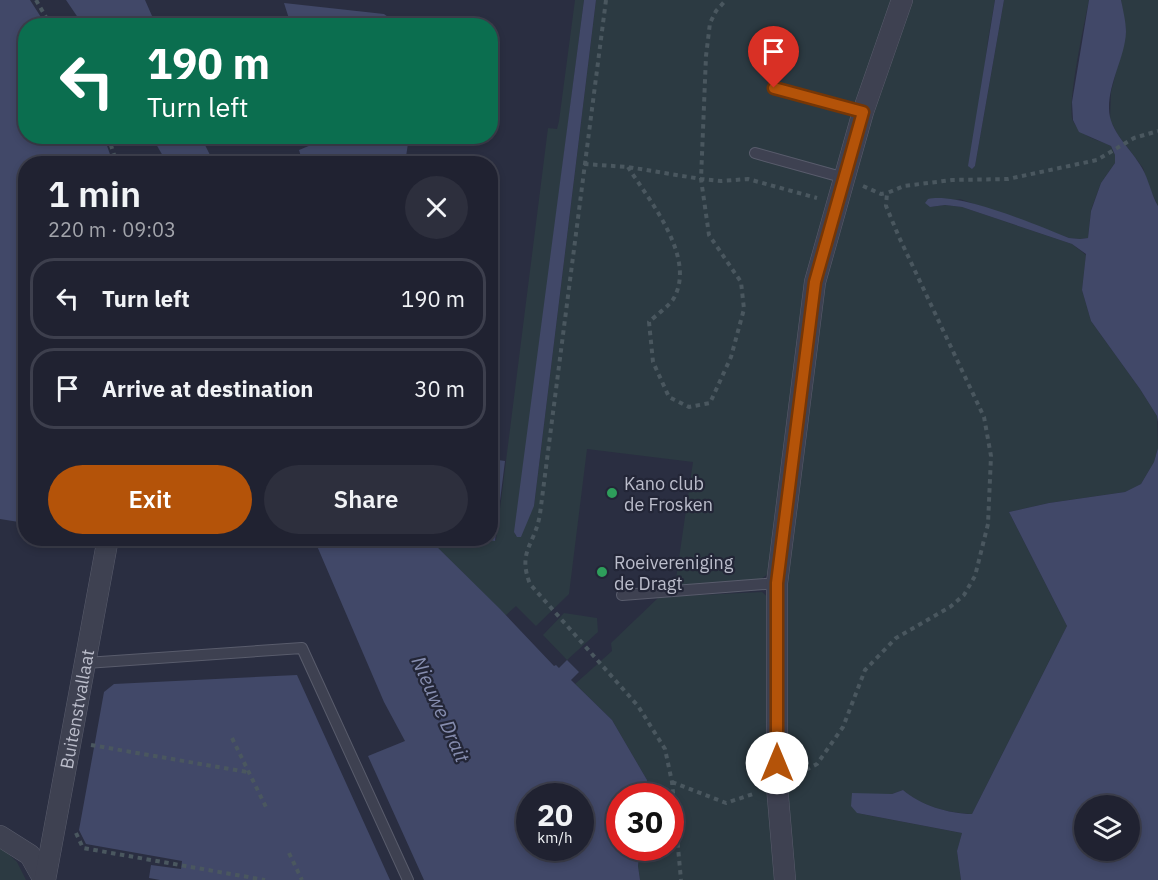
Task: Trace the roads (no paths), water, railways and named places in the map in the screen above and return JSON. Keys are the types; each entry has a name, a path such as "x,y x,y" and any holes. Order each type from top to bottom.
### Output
{"street":[{"path":"785,880 777,786 777,583 815,282 863,112 902,0"},
{"name":"Buitenstvallaat","path":"45,880 107,546"},
{"name":"Buitenstvallaat","path":"0,836 30,855 45,880"}],"lane":[{"path":"774,88 863,112"},
{"path":"755,153 845,178"},
{"path":"622,595 777,583"},
{"path":"86,663 302,648 408,880"}],"water":[{"path":"0,0 30,0 42,18 18,18 18,144 106,144 111,156 18,156 18,522 0,519"},
{"path":"66,0 145,0 153,18 78,18"},
{"path":"584,0 596,0 534,506 521,537 517,537 514,532"},
{"path":"995,0 1004,0 975,166 972,169 968,166"},
{"path":"1089,0 1121,0 1126,32 1110,98 1110,117 1117,132 1142,168 1158,206 1158,422 1157,416 1140,389 1091,321 1082,290 1086,254 1072,244 962,207 945,205 930,207 925,203 928,199 959,200 998,211 1069,238 1088,238 1091,211 1101,183 1115,163 1115,155 1111,146 1079,132 1073,120 1072,102"},
{"path":"284,3 384,14 389,18 289,18"},
{"path":"156,144 204,144 210,156 163,156"},
{"path":"313,144 408,144 406,156 301,156 299,150"},
{"path":"1158,448 1158,880 961,880 957,851 962,833 857,813 851,806 852,793 892,794 903,790 935,808 972,814 1067,626 1009,512 1049,503 1125,492 1141,484 1154,462"},
{"path":"498,460 505,461 498,517"},
{"name":"Nieuwe Drait","path":"317,546 436,546 554,666 559,668 567,660 579,672 571,680 612,720 647,780 647,783 606,783 606,861 639,861 640,880 424,880 368,756 405,741 384,702"},
{"path":"297,675 390,880 160,880 149,878 151,865 181,869 182,861 86,844 79,830 104,692 114,684"}],"place":[{"name":"Kano club de Frosken","path":"612,493"},
{"name":"Roeivereniging de Dragt","path":"602,572"}]}
